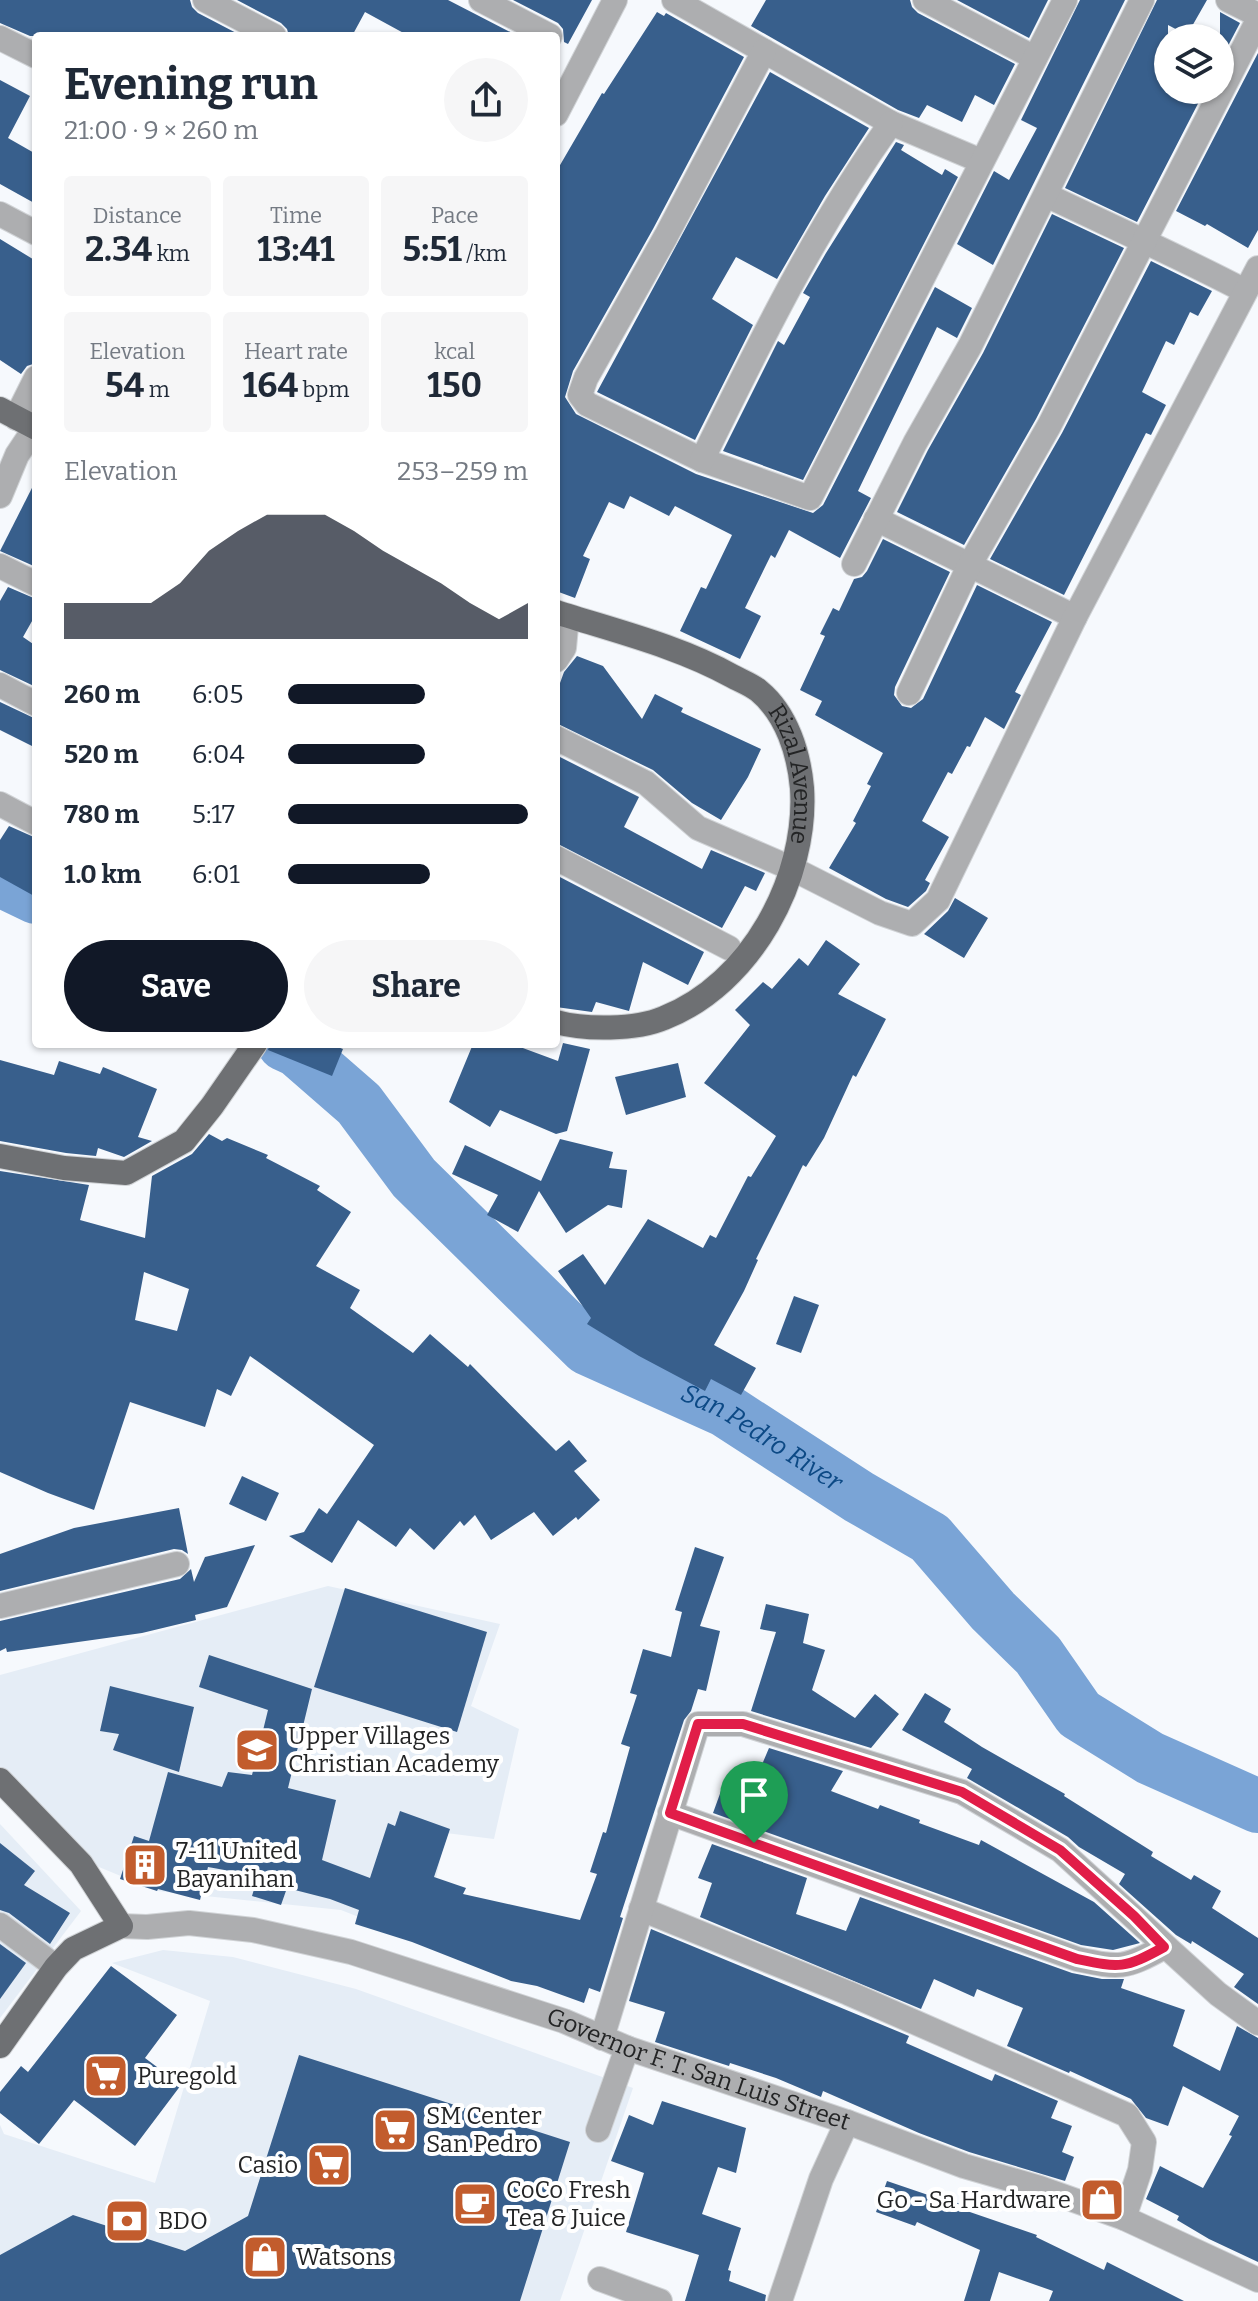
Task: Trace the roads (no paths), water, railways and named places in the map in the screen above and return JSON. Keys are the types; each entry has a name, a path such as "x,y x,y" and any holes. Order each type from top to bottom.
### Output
{"main road":[{"name":"Rizal Avenue","path":"560,1022 614,1028 663,1019 703,997 741,961 773,917 793,869 804,817 800,759 784,723 760,691 710,664 562,614"},
{"path":"0,1156 64,1168 126,1173 184,1141 252,1048"},
{"path":"0,1780 81,1864 121,1926 73,1949 56,1967 0,2046"}],"street":[{"path":"205,0 266,32"},
{"path":"481,0 542,32"},
{"path":"560,107 615,0"},
{"path":"674,0 891,123 981,161"},
{"path":"925,0 1035,58"},
{"path":"764,51 586,378 580,395 587,404 702,460 810,498 1065,0"},
{"path":"854,564 915,443 970,346 1142,0"},
{"path":"909,693 969,566 1049,426 1258,18 1228,0"},
{"path":"0,38 32,54"},
{"path":"560,41 588,56"},
{"path":"702,460 792,280 865,159 891,123"},
{"path":"1046,195 1166,250 1247,303"},
{"path":"0,214 32,231"},
{"path":"560,740 646,783 698,828 793,869 880,913 912,924 938,900 1075,617 1247,303 1258,268"},
{"path":"0,496 17,455 22,421 32,390"},
{"path":"876,519 1075,617"},
{"path":"0,566 32,582"},
{"path":"560,654 564,648 562,614"},
{"path":"0,685 32,702"},
{"path":"0,804 32,821"},
{"path":"560,860 729,948"},
{"path":"0,1606 177,1564"},
{"path":"602,2038 698,1724 743,1724 962,1792 1060,1850 1164,1947 1218,1994 1258,2023"},
{"path":"670,1813 1077,1959 1117,1967 1141,1960 1164,1947"},
{"path":"641,1909 862,1999 1127,2115 1144,2142 1140,2170 1124,2218"},
{"name":"Governor F. T. San Luis Street","path":"121,1926 202,1924 253,1930 351,1952 564,2021 627,2048 847,2122 964,2166 1040,2188 1124,2218 1258,2280"},
{"path":"0,1925 56,1967"},
{"path":"598,2130 627,2048"},
{"path":"780,2301 821,2179 847,2122"},
{"path":"600,2279 660,2301"}],"waterway":[{"name":"San Pedro River","path":"0,880 32,895"},
{"name":"San Pedro River","path":"293,1048 359,1104 414,1178 587,1348 725,1410 859,1497 930,1538 993,1611 1038,1655 1079,1714 1150,1758 1258,1806"}],"place":[{"name":"Upper Villages Christian Academy","path":"257,1750"},
{"name":"7-11 United Bayanihan","path":"145,1865"},
{"name":"Puregold","path":"106,2076"},
{"name":"SM Center San Pedro","path":"395,2130"},
{"name":"Casio","path":"329,2165"},
{"name":"Go - Sa Hardware","path":"1102,2200"},
{"name":"CoCo Fresh Tea & Juice","path":"475,2204"},
{"name":"BDO","path":"127,2221"},
{"name":"Watsons","path":"265,2257"}]}
